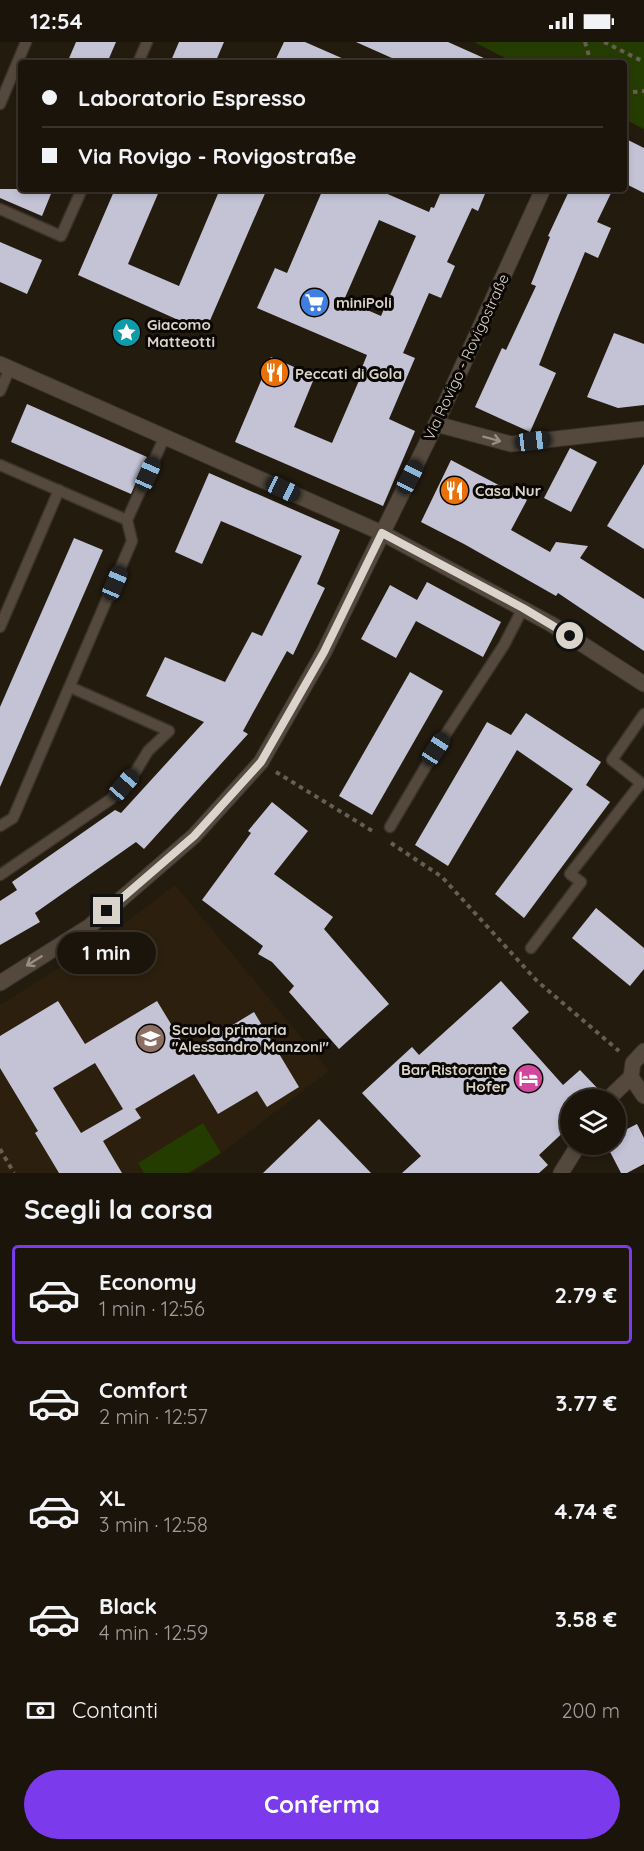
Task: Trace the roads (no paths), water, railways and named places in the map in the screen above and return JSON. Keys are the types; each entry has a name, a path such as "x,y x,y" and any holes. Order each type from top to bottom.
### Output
{"street":[{"name":"Via Rovigo - Rovigostraße","path":"0,982 90,926 194,836 261,762 324,652 436,424 542,192"},
{"path":"5,366 382,533 523,608 644,684"},
{"path":"436,424 511,444 644,429"},
{"path":"617,1089 644,1051"},
{"path":"632,1070 644,1096"},
{"path":"561,1173 572,1155"}],"lane":[{"path":"18,60 26,42"},
{"path":"139,60 147,42"},
{"path":"0,104 18,61"},
{"path":"0,209 61,236 81,192"},
{"path":"0,391 5,366"},
{"path":"0,826 14,818 132,541 127,520 165,436"},
{"path":"0,465 127,520"},
{"path":"0,627 59,490"},
{"path":"390,827 436,749 504,645 523,608"},
{"path":"0,875 111,799 136,771 148,751 169,731 70,687"},
{"path":"531,948 581,882 570,874 641,783 612,760 644,714"}],"place":[{"name":"miniPoli","path":"315,302"},
{"name":"Giacomo Matteotti","path":"126,333"},
{"name":"Peccati di Gola","path":"274,373"},
{"name":"Casa Nur","path":"454,490"},
{"name":"Scuola primaria \"Alessandro Manzoni\"","path":"151,1038"},
{"name":"Bar Ristorante Hofer","path":"528,1078"}]}
